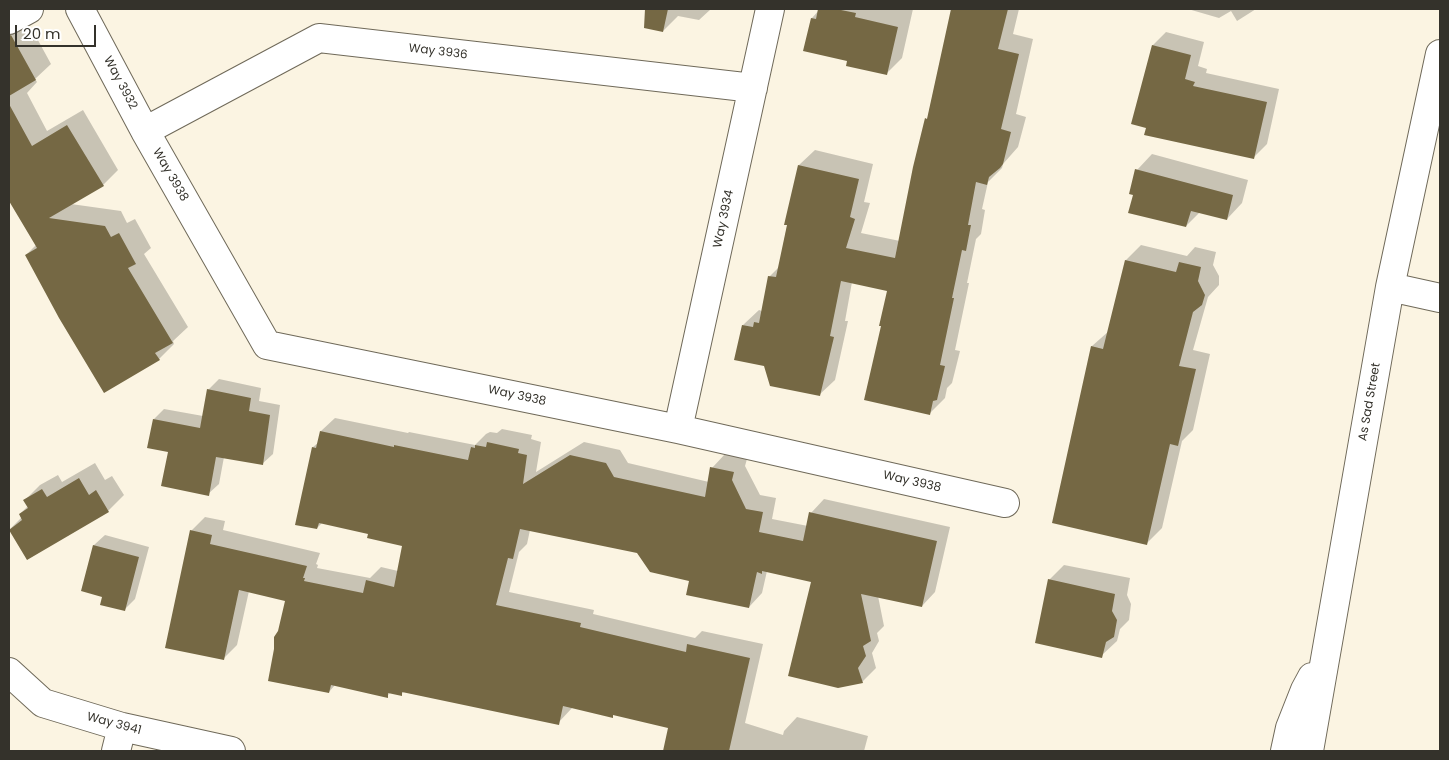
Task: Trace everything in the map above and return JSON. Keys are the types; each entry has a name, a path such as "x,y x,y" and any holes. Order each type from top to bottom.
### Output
{"street":[{"path":"9,20 29,9"},
{"name":"Way 3932","path":"80,9 145,131"},
{"name":"Way 3934","path":"678,429 770,9"},
{"name":"Way 3936","path":"145,131 319,38 753,88"},
{"name":"As Sad Street","path":"1309,751 1390,287 1440,54"},
{"name":"Way 3938","path":"145,131 267,345 678,429 1005,503"},
{"path":"1390,287 1440,298"},
{"path":"1285,751 1290,728 1305,690 1326,654"},
{"name":"Way 3941","path":"9,672 43,703 119,739 231,751"}],"building":[{"path":"645,9 668,9 663,32 644,28"},
{"path":"818,9 836,9 856,13 855,17 898,27 887,75 846,66 847,61 803,51 811,18 816,19"},
{"path":"951,9 1008,9 998,49 1019,54 1001,129 1011,132 1003,164 989,177 987,185 976,182 968,225 971,225 966,251 962,250 940,365 945,366 937,400 933,401 930,415 864,400 887,291 841,281 830,336 834,337 820,396 770,386 764,366 734,360 742,325 753,327 754,322 759,323 768,276 776,277 787,225 784,225 798,165 859,179 850,217 855,219 846,248 895,258 913,167 925,118 927,119"},
{"path":"11,35 36,80 9,96 9,36"},
{"path":"1152,45 1191,55 1185,79 1195,82 1193,86 1267,102 1254,159 1144,135 1146,128 1131,124"},
{"path":"9,104 32,146 67,125 104,186 49,218 105,226 111,237 119,233 136,264 128,268 173,343 155,353 160,360 104,393 59,318 25,255 37,248 9,201"},
{"path":"1135,169 1233,195 1227,220 1191,211 1186,227 1128,213 1133,195 1129,194"},
{"path":"1125,260 1176,272 1179,262 1201,267 1198,281 1205,295 1202,305 1193,312 1179,366 1196,369 1178,446 1170,444 1147,545 1052,523 1091,346 1103,349"},
{"path":"207,389 251,398 249,411 270,415 263,465 216,457 209,496 161,486 168,452 147,448 153,419 200,428"},
{"path":"320,431 468,460 471,447 475,448 475,445 486,447 487,442 519,449 518,453 527,455 523,484 570,455 606,463 614,477 705,497 710,467 734,472 732,480 746,509 763,512 759,532 803,541 809,512 937,541 922,607 861,594 871,641 863,646 866,656 858,668 863,683 838,688 788,676 811,582 762,571 762,574 757,572 749,608 686,595 689,581 650,572 637,553 520,529 513,559 508,558 496,605 581,623 580,627 686,652 687,644 750,658 729,751 663,751 668,728 563,706 559,725 402,692 402,696 388,693 388,698 331,685 329,693 268,681 274,649 274,637 278,631 285,601 239,590 224,660 165,648 190,530 212,535 210,544 307,566 303,578 305,578 304,581 363,593 366,580 394,587 402,546 367,538 368,534 319,523 317,529 295,525 312,447 316,448"},
{"path":"79,478 89,495 96,490 109,512 27,560 9,530 22,520 19,514 28,508 23,500 42,489 47,497"},
{"path":"93,545 139,557 125,611 100,605 102,597 81,591"},
{"path":"1048,579 1115,594 1112,611 1117,620 1114,637 1106,642 1102,658 1035,643"}]}
